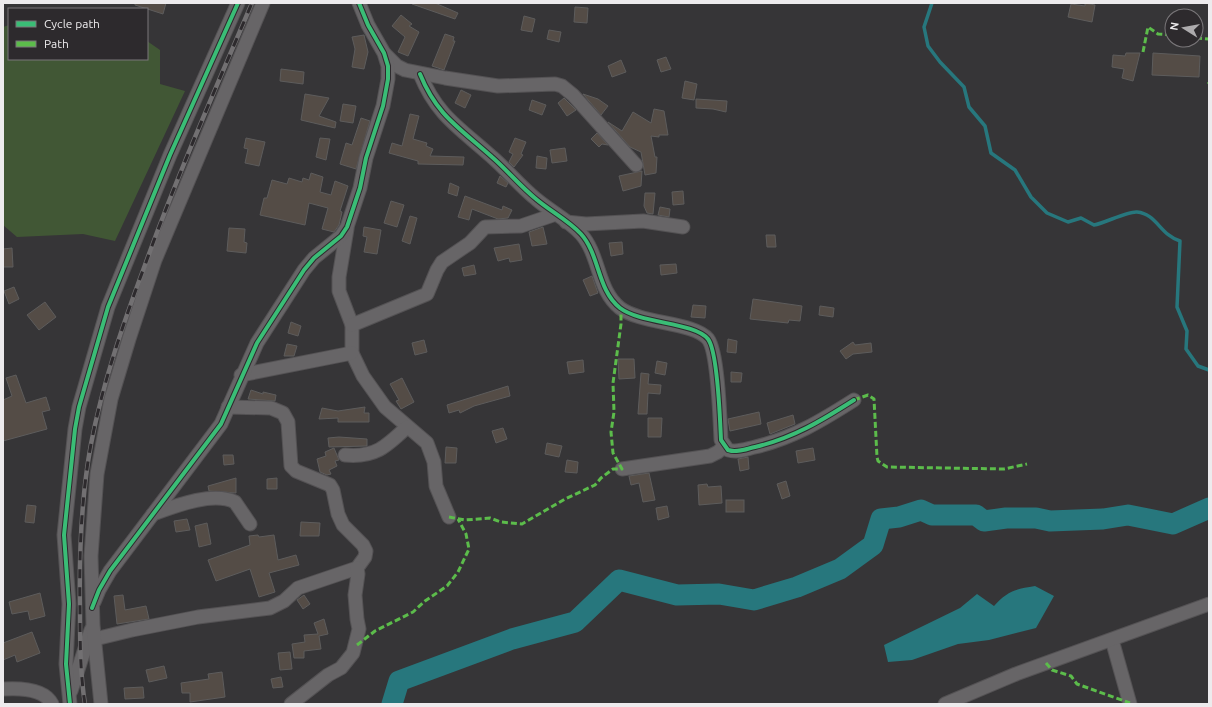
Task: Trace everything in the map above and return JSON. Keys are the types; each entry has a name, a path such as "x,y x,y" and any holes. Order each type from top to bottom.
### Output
{"street":[{"path":"70,700 66,664 69,604 64,535 75,429 79,407 108,307 170,154 238,3"},
{"path":"101,704 93,625 91,556 93,509 103,438 133,325 156,260 263,3"},
{"path":"359,3 368,25 384,53 388,66 386,93 347,227 339,277 340,291 352,325 352,352 363,376 385,407 427,444 434,462 436,486 449,517"},
{"path":"384,53 397,66 420,74 498,86 555,84 562,86 573,95 636,165"},
{"path":"420,74 427,92 444,116 492,157 535,198 576,229 586,241 607,291 621,308 640,317 693,330 708,339 712,346 721,440 724,446 732,451 739,451 772,443 804,431 854,400"},
{"path":"352,325 427,294 442,262 470,243 485,227 521,226 561,218 586,224 642,221 683,227"},
{"path":"92,608 99,590 110,571 221,424 241,375 264,330 304,270 314,258 341,236 347,227"},
{"path":"241,375 352,352"},
{"path":"95,639 198,617 270,608 281,603 298,588 356,568 365,557 366,551 363,545 343,525 338,514 333,490 330,484 296,471 291,466 286,417 277,410 271,408 228,407"},
{"path":"345,455 359,456 373,453 387,445 407,427"},
{"path":"622,469 710,456 718,452 724,446"},
{"path":"153,514 181,504 220,498 235,502 250,524"},
{"path":"291,704 328,675 341,668 353,653 359,628 355,595 358,574 356,568"},
{"path":"945,704 1016,674 1209,604"},
{"path":"70,700 93,625"},
{"path":"1112,640 1130,704"},
{"path":"3,689 26,690 43,694 49,698 52,704"}],"green space":[{"path":"8,25 8,60 148,60 148,42 160,50 160,84 185,91 115,241 83,234 17,237 3,225 3,27"}],"water":[{"path":"1035,586 1054,596 1036,628 989,640 958,644 912,660 888,662 884,645 960,608 977,594 994,606 1003,597 1012,592 1022,588"}],"building":[{"path":"135,3 166,3 163,14 135,5"},
{"path":"412,3 435,3 458,13 455,19"},
{"path":"1085,3 1095,5 1092,22 1068,17 1071,4 1085,6"},
{"path":"575,7 588,8 587,23 574,22"},
{"path":"401,15 412,24 409,26 419,32 408,56 398,52 405,37 392,26"},
{"path":"524,16 535,19 532,32 521,30"},
{"path":"549,30 561,32 559,42 547,39"},
{"path":"445,34 454,37 453,41 455,41 444,70 432,66"},
{"path":"364,35 368,52 364,69 352,67 355,49 352,37"},
{"path":"1126,53 1140,53 1133,81 1122,78 1124,69 1112,67 1113,55 1125,56"},
{"path":"1153,53 1200,56 1199,77 1152,75"},
{"path":"666,57 671,69 661,72 657,60"},
{"path":"621,60 626,72 612,77 608,66"},
{"path":"281,69 304,72 303,84 280,81"},
{"path":"685,81 697,84 694,100 682,98"},
{"path":"461,90 471,95 465,108 455,103"},
{"path":"305,94 329,98 319,116 336,122 335,128 301,120"},
{"path":"583,94 598,99 608,106 601,115"},
{"path":"564,98 576,110 567,116 558,103"},
{"path":"696,99 727,101 726,112 713,109 696,108"},
{"path":"532,100 546,105 542,115 529,110"},
{"path":"343,104 356,106 353,123 340,121"},
{"path":"654,109 664,111 668,135 659,135 659,137 651,136 655,157 657,157 656,173 645,175 641,152 630,147 608,122 622,131 633,112 651,123"},
{"path":"410,114 419,116 413,139 427,143 426,146 433,149 430,156 464,157 463,165 418,164 418,161 389,153 392,143 402,146"},
{"path":"361,118 370,121 356,169 340,164 346,143 352,145"},
{"path":"597,133 608,145 602,144 599,147 591,139"},
{"path":"246,138 265,142 259,166 245,163 248,149 244,148"},
{"path":"320,138 330,139 326,160 316,157"},
{"path":"515,138 526,142 521,154 523,155 514,167 509,162 513,154 509,152"},
{"path":"565,148 567,161 552,163 550,150"},
{"path":"537,156 547,158 546,169 536,168"},
{"path":"642,171 641,186 623,191 619,176"},
{"path":"311,173 323,177 320,192 331,195 335,181 348,186 340,211 342,212 339,225 334,232 322,229 328,208 309,203 305,225 260,215 264,198 267,198 272,180 287,184 289,178 302,182 303,178 309,180"},
{"path":"500,176 508,183 506,187 497,183"},
{"path":"450,183 459,187 457,196 448,193"},
{"path":"683,191 684,204 673,205 672,192"},
{"path":"645,193 655,193 653,214 647,213 644,206"},
{"path":"465,196 502,210 503,206 512,210 508,218 498,219 472,209 469,220 458,217"},
{"path":"391,201 404,205 397,227 384,223"},
{"path":"660,207 670,209 669,217 658,215"},
{"path":"410,216 417,218 410,244 402,241"},
{"path":"364,227 381,230 377,254 364,252 367,237 363,236"},
{"path":"543,227 547,244 532,246 529,232"},
{"path":"229,228 245,229 244,242 247,243 246,253 227,251"},
{"path":"766,235 775,235 776,247 767,247"},
{"path":"622,242 623,254 611,256 609,243"},
{"path":"519,244 522,260 510,262 509,258 498,261 494,248"},
{"path":"12,248 13,267 3,267 3,249"},
{"path":"676,264 677,273 661,275 660,265"},
{"path":"474,265 476,274 464,276 462,268"},
{"path":"592,276 598,293 590,296 583,280"},
{"path":"14,287 19,299 9,304 4,291"},
{"path":"753,299 802,306 800,321 789,320 788,323 750,319"},
{"path":"45,302 56,317 39,330 27,315"},
{"path":"693,305 706,306 705,318 691,317"},
{"path":"820,306 834,308 833,317 819,315"},
{"path":"291,322 301,326 298,336 288,333"},
{"path":"728,339 737,341 736,353 727,352"},
{"path":"424,340 427,352 415,355 412,343"},
{"path":"853,342 855,345 871,343 872,352 853,354 846,359 840,351"},
{"path":"287,344 297,346 294,356 284,356"},
{"path":"618,359 634,359 635,378 619,379"},
{"path":"583,360 584,372 569,374 567,362"},
{"path":"657,361 667,363 665,375 655,373"},
{"path":"731,372 742,373 741,382 731,382"},
{"path":"641,373 649,374 648,384 661,385 660,394 648,393 647,414 638,414"},
{"path":"16,375 26,403 46,397 50,410 42,412 47,429 3,441 3,400 12,396 6,378"},
{"path":"402,378 414,402 401,409 396,401 399,400 390,384"},
{"path":"508,386 510,396 474,406 460,413 459,410 449,413 447,405"},
{"path":"251,390 263,394 263,392 276,395 275,401 248,399"},
{"path":"365,407 364,413 369,413 369,422 338,422 338,418 319,419 322,408 338,411"},
{"path":"759,412 761,424 730,431 728,419"},
{"path":"793,415 795,424 770,434 767,423"},
{"path":"648,418 662,418 661,437 648,437"},
{"path":"503,428 507,439 496,443 492,431"},
{"path":"339,437 367,439 367,446 329,447 328,438"},
{"path":"547,443 562,446 559,457 545,454"},
{"path":"446,447 457,448 456,463 445,463"},
{"path":"334,448 339,460 335,461 337,466 329,470 331,474 327,475 320,472 317,459 326,456 325,452"},
{"path":"813,448 815,460 798,463 796,451"},
{"path":"223,455 233,455 234,464 224,465"},
{"path":"748,457 749,469 740,471 738,459"},
{"path":"567,460 578,462 577,473 565,472"},
{"path":"649,473 655,500 643,502 639,483 631,485 629,476"},
{"path":"236,478 236,493 209,491 208,486"},
{"path":"277,478 277,489 267,489 267,479"},
{"path":"786,481 790,496 782,499 777,484"},
{"path":"707,484 708,487 721,486 722,503 699,505 698,485"},
{"path":"726,500 744,500 744,512 726,512"},
{"path":"27,505 36,506 34,523 25,522"},
{"path":"667,506 669,517 658,520 656,508"},
{"path":"187,519 190,530 176,532 174,521"},
{"path":"301,522 320,523 319,536 300,536"},
{"path":"207,523 211,544 199,547 195,526"},
{"path":"258,535 259,537 274,535 278,560 296,555 299,565 269,573 275,592 259,597 250,569 216,581 208,560 250,545 249,536"},
{"path":"40,593 45,616 30,620 28,611 12,614 9,602"},
{"path":"123,595 125,610 146,606 149,619 117,624 114,596"},
{"path":"304,595 310,604 303,609 297,600"},
{"path":"324,619 328,634 319,636 321,649 304,651 304,658 294,658 292,644 305,642 304,635 318,634 314,623"},
{"path":"32,632 40,653 17,662 15,655 3,660 3,643"},
{"path":"290,652 292,669 280,670 278,653"},
{"path":"164,666 167,678 149,682 146,670"},
{"path":"222,672 225,697 190,702 190,693 182,693 181,683 209,679 208,674"},
{"path":"281,677 283,687 273,688 271,679"},
{"path":"143,687 144,698 125,699 124,688"}],"waterway":[{"path":"932,3 924,27 928,46 940,62 964,87 969,107 985,126 991,153 1015,170 1031,197 1047,213 1068,222 1081,218 1094,225 1128,213 1137,212 1154,220 1168,234 1180,241 1177,307 1187,331 1186,349 1198,366 1209,370"},
{"path":"392,704 399,681 512,639 575,622 619,580 677,595 719,594 754,600 797,587 840,569 873,545 881,519 899,517 921,510 932,515 976,515 984,521 1006,518 1036,518 1050,521 1103,519 1128,515 1173,524 1209,508"}],"railway":[{"path":"85,704 80,645 80,547 85,485 91,444 101,398 121,331 157,232 252,3"}],"marked path":[{"path":"1143,52 1148,27 1158,34 1164,34"},
{"path":"1204,39 1209,39"},
{"path":"449,517 465,520 490,518 501,522 522,524 565,499 595,485 601,478 613,469 622,469 613,453 611,432 614,412 613,383 621,324 621,308"},
{"path":"854,400 868,395 874,399 877,457 878,461 887,467 1004,469 1027,464"},
{"path":"357,645 375,631 413,612 425,601 447,586 458,572 469,549 466,534 458,519"},
{"path":"1046,663 1052,670 1071,676 1077,684 1130,703"}],"cycle path":[{"path":"70,704 66,664 69,604 64,535 75,429 79,407 108,307 170,155 238,3"},
{"path":"92,608 99,590 110,571 221,424 257,343 304,270 314,258 341,236 347,227 360,188 366,158 383,106 388,79 388,66 384,53 368,25 359,3"},
{"path":"420,74 434,101 450,120 498,162 530,194 581,234 592,252 607,292 612,301 629,313 691,329 701,333 708,339 714,357 716,371 721,440 728,450 742,450 782,439 818,422 854,400"}]}
